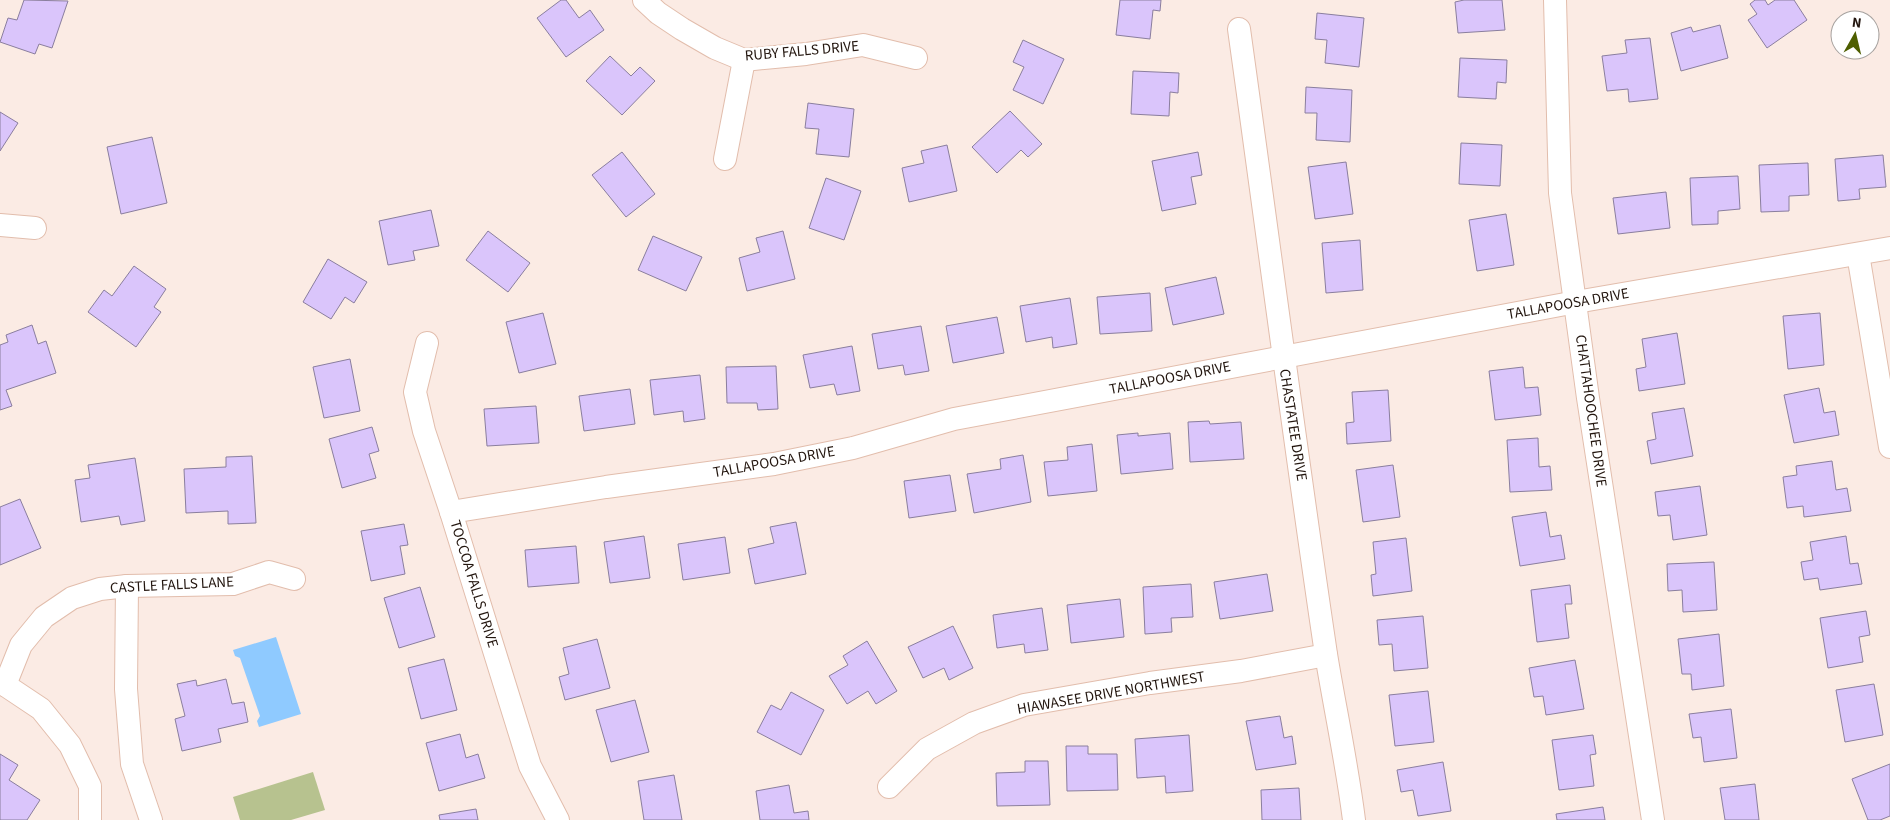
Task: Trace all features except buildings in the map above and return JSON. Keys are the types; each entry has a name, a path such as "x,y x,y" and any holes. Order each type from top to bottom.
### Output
{"street":[{"name":"RUBY FALLS DRIVE","path":"644,0 658,13 682,30 715,48 744,60 806,54 862,44 916,58"},
{"name":"CHATTAHOOCHEE DRIVE","path":"1555,0 1560,193 1588,398 1653,820"},
{"name":"CHASTATEE DRIVE","path":"1239,29 1283,357 1295,427 1326,655 1354,820"},
{"path":"725,159 744,60"},
{"path":"0,225 35,228"},
{"name":"TALLAPOOSA DRIVE","path":"451,512 606,487 774,464 853,448 954,419 1576,302 1890,248"},
{"path":"1858,254 1890,447"},
{"name":"TOCCOA FALLS DRIVE","path":"427,343 415,392 424,431 530,766 558,820"},
{"name":"CASTLE FALLS LANE","path":"3,684 21,645 44,617 72,598 100,589 127,586 233,584 269,572 294,579"},
{"path":"127,586 126,689 132,764 151,820"},
{"name":"HIAWASEE DRIVE NORTHWEST","path":"889,787 927,749 974,723 1024,705 1240,671 1326,655"},
{"path":"3,684 41,710 70,745 90,786 90,820"}],"green space":[{"path":"313,772 325,810 291,820 240,820 233,797"}],"water":[{"path":"276,637 301,714 259,727 257,721 260,716 240,658 235,656 233,650"}]}
